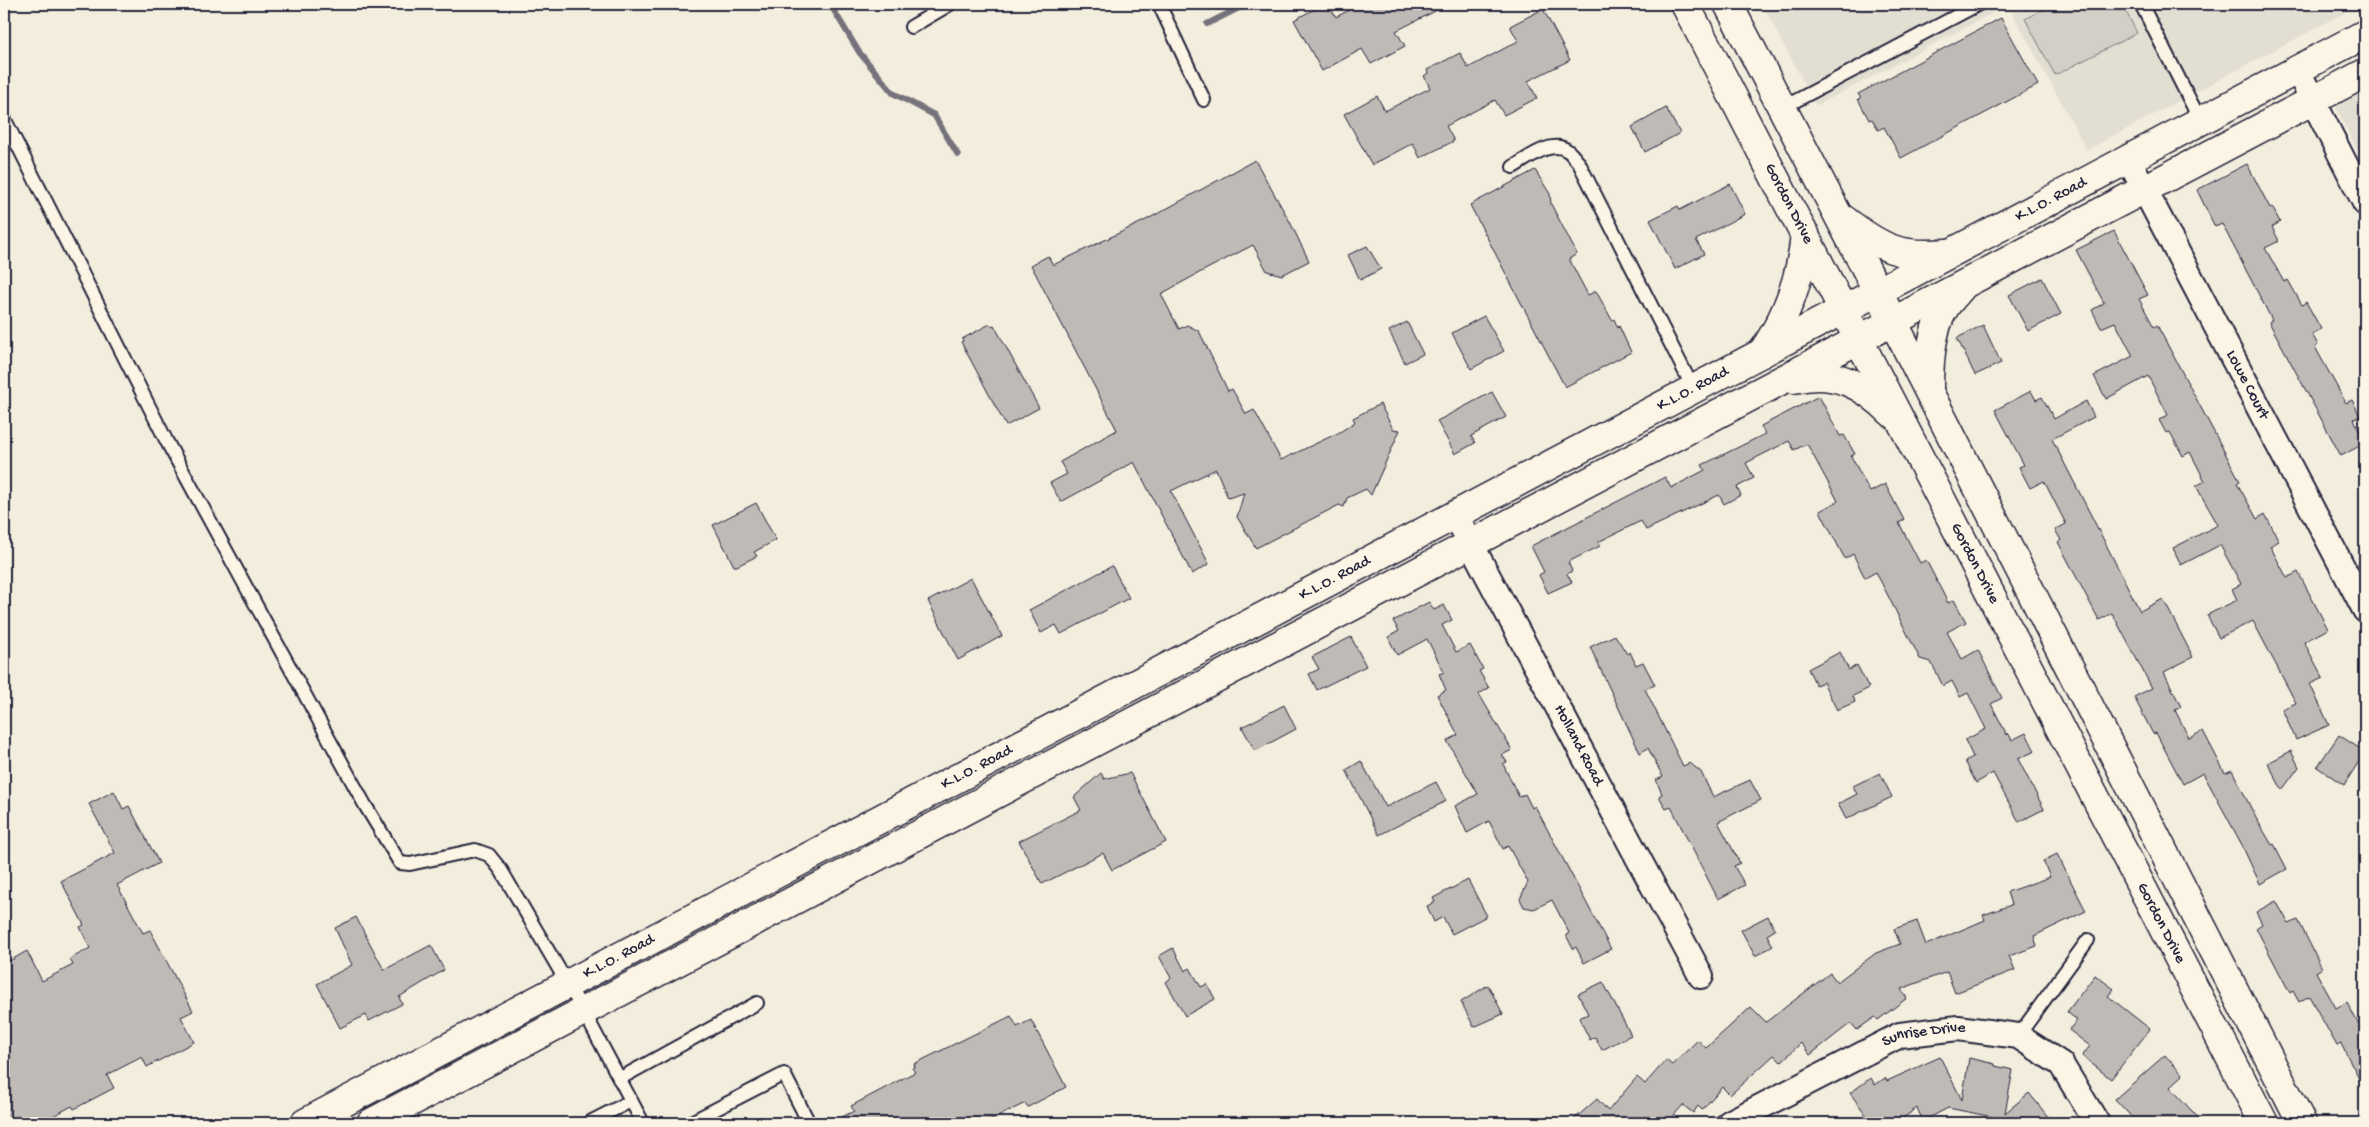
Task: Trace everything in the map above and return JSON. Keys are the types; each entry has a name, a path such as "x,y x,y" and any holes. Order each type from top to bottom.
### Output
{"main road":[{"name":"Gordon Drive","path":"1685,4 2264,1123"},
{"name":"Gordon Drive","path":"1728,4 1878,292 2302,1123"},
{"name":"K.L.O. Road","path":"305,1123 2202,122 2365,34"},
{"name":"K.L.O. Road","path":"372,1123 2365,73"},
{"path":"1839,216 1878,243 1901,253 1921,256 1954,252"},
{"path":"1762,354 1778,330 1795,287 1802,264 1805,234"},
{"path":"1929,393 1929,362 1943,310 1964,285"},
{"path":"1778,383 1813,375 1835,377 1859,386 1876,397 1904,424"}],"street":[{"path":"2298,71 2365,203"},
{"name":"Lowe Court","path":"2129,160 2365,610"},
{"name":"Holland Road","path":"1456,516 1700,976"},
{"name":"Sunrise Drive","path":"1739,1121 1900,1035 1958,1028 2018,1036 2060,1064 2097,1123"}],"lane":[{"path":"911,26 950,4"},
{"path":"1160,4 1204,100"},
{"path":"1782,108 1979,4"},
{"path":"2141,4 2202,122"},
{"path":"4,118 167,442 364,805 400,863 410,864 474,850 489,855 501,870 566,985 584,1012 643,1123"},
{"path":"1513,167 1536,153 1555,146 1567,150 1579,163 1694,390"},
{"path":"2018,1036 2088,940"},
{"path":"619,1080 757,1003"},
{"path":"689,1123 784,1074 809,1123"},
{"path":"588,1123 631,1101"}],"shaded area":[{"path":"1762,4 2361,4 2087,150 2008,5 1816,106"},
{"path":"2053,4 2122,4 2137,33 2055,75 2025,19"},
{"path":"2365,84 2365,166 2333,101"}],"building":[{"path":"1324,4 1328,4 1336,17 1360,4 1449,4 1396,31 1405,46 1371,64 1362,49 1322,71 1294,20"},
{"path":"1543,9 1570,60 1528,81 1537,98 1504,115 1495,100 1446,126 1454,141 1420,158 1413,143 1372,165 1344,114 1377,96 1385,111 1430,88 1424,76 1428,73 1427,70 1460,53 1468,68 1518,41 1510,26"},
{"path":"2001,18 2038,85 1901,158 1884,127 1878,130 1872,119 1869,120 1858,99 1861,98 1858,94"},
{"path":"1666,108 1680,133 1645,152 1632,127"},
{"path":"1255,160 1290,222 1309,261 1282,275 1267,271 1253,245 1199,273 1161,294 1179,329 1187,325 1199,331 1228,391 1232,389 1246,414 1254,410 1281,460 1340,432 1355,422 1353,418 1380,404 1393,429 1400,430 1371,495 1366,489 1347,498 1344,507 1339,505 1256,548 1237,517 1244,493 1228,498 1216,469 1171,491 1209,564 1192,574 1134,462 1061,502 1050,483 1067,474 1060,462 1117,430 1031,265 1048,256 1053,265 1146,220"},
{"path":"2247,164 2270,208 2272,207 2280,222 2272,227 2279,241 2265,248 2284,282 2288,280 2302,305 2306,302 2321,329 2312,334 2318,345 2315,347 2346,403 2352,400 2360,416 2354,419 2365,443 2341,456 2269,322 2272,320 2222,224 2215,227 2197,190"},
{"path":"1535,170 1550,194 1551,204 1577,254 1569,259 1588,295 1596,291 1612,320 1614,319 1618,328 1619,326 1631,352 1565,387 1470,205"},
{"path":"1730,184 1745,214 1696,240 1704,254 1675,269 1650,220 1678,206 1680,210"},
{"path":"2114,231 2148,295 2139,299 2154,327 2157,325 2240,481 2237,483 2257,519 2265,514 2279,541 2270,546 2287,578 2298,572 2328,629 2304,642 2323,678 2310,684 2329,725 2296,740 2282,709 2296,703 2253,621 2219,638 2207,615 2237,600 2232,589 2241,584 2220,545 2181,565 2173,548 2218,525 2196,486 2205,481 2190,452 2183,456 2170,432 2166,433 2159,420 2168,415 2148,376 2106,399 2094,376 2133,356 2115,322 2101,328 2092,310 2104,303 2076,250"},
{"path":"1367,246 1381,269 1360,280 1348,255"},
{"path":"2042,278 2061,314 2028,331 2009,295"},
{"path":"1484,316 1504,351 1471,369 1452,333"},
{"path":"1407,322 1423,354 1405,363 1389,331"},
{"path":"990,324 991,326 994,325 1039,408 1006,426 961,342 963,341 962,339"},
{"path":"1983,325 2001,363 1975,375 1957,338"},
{"path":"2031,391 2036,400 2042,397 2054,419 2086,401 2094,417 2052,439 2140,611 2163,599 2193,657 2164,672 2181,707 2175,710 2189,738 2203,731 2225,773 2232,770 2256,818 2272,845 2274,844 2287,869 2260,884 2241,843 2203,773 2183,784 2156,733 2153,734 2134,697 2152,688 2112,613 2099,620 2058,542 2061,540 2055,530 2066,524 2044,481 2030,488 2019,467 2024,465 1995,410"},
{"path":"1492,392 1506,417 1471,436 1475,443 1455,454 1437,421"},
{"path":"1819,396 1840,436 1844,435 1855,454 1851,456 1870,492 1885,484 1904,520 1899,523 1920,563 1926,560 1948,603 1954,600 1966,622 1947,632 1962,659 1978,650 2002,698 1991,704 2007,735 2008,733 2012,740 2026,733 2035,751 2018,759 2044,809 2019,822 1993,773 1976,783 1965,761 1973,757 1965,740 1986,729 1968,693 1960,697 1952,681 1943,686 1931,662 1920,659 1876,572 1865,578 1853,554 1845,559 1820,511 1838,501 1807,444 1794,450 1789,441 1746,463 1754,478 1737,487 1741,495 1724,504 1719,495 1646,530 1641,521 1598,542 1600,546 1568,562 1572,571 1567,574 1572,582 1548,593 1539,575 1544,572 1531,546 1665,477 1671,488 1705,470 1702,465 1765,434 1761,426"},
{"path":"756,503 776,540 754,552 757,556 734,566 713,525"},
{"path":"1112,566 1129,598 1061,634 1056,625 1041,633 1029,610"},
{"path":"971,578 1002,636 958,660 928,601"},
{"path":"1429,602 1434,610 1444,605 1452,620 1442,625 1456,652 1470,645 1483,669 1479,671 1489,688 1479,694 1512,750 1502,755 1507,762 1503,764 1519,797 1525,794 1532,808 1535,806 1611,949 1584,963 1576,947 1573,949 1566,935 1569,933 1552,900 1534,909 1524,907 1520,899 1528,882 1508,846 1503,849 1489,821 1467,833 1455,806 1478,794 1447,741 1458,735 1437,695 1446,690 1439,674 1444,672 1427,639 1397,655 1388,637 1399,631 1393,621"},
{"path":"1615,635 1627,654 1630,652 1636,665 1643,662 1655,685 1645,689 1683,766 1690,763 1701,772 1713,797 1750,780 1761,800 1718,822 1740,863 1734,866 1745,885 1718,899 1671,807 1666,809 1659,796 1662,794 1656,780 1663,777 1648,748 1640,753 1590,647"},
{"path":"1351,637 1366,666 1317,690 1309,674 1319,669 1312,657"},
{"path":"1840,652 1849,670 1857,665 1869,688 1853,696 1855,702 1837,710 1823,682 1816,685 1808,669"},
{"path":"1284,705 1296,729 1255,751 1242,727"},
{"path":"2339,735 2365,752 2344,785 2317,767"},
{"path":"2291,751 2299,767 2282,790 2268,763"},
{"path":"1361,761 1386,807 1436,782 1446,801 1379,835 1346,770"},
{"path":"1101,773 1104,779 1130,773 1166,842 1112,870 1103,853 1042,884 1019,841 1081,810 1074,797"},
{"path":"1880,773 1892,797 1846,819 1838,804 1857,794 1853,786"},
{"path":"114,791 123,809 129,806 159,863 117,885 143,933 150,930 193,1011 181,1017 194,1042 147,1067 142,1057 107,1075 114,1088 74,1109 72,1106 40,1123 4,1123 4,964 27,951 42,981 73,965 70,959 90,948 80,927 84,925 61,881 115,853 89,804"},
{"path":"2057,854 2086,911 2034,936 2037,946 2009,956 2015,970 1955,993 1947,972 1901,989 1907,998 1878,1020 1875,1017 1857,1030 1851,1023 1810,1055 1801,1043 1781,1062 1774,1055 1730,1095 1722,1087 1702,1110 1698,1106 1693,1113 1683,1105 1667,1123 1570,1123 1597,1099 1608,1111 1637,1077 1645,1084 1666,1060 1672,1065 1698,1040 1706,1048 1751,1007 1766,1022 1830,973 1837,982 1876,953 1900,944 1894,929 1917,921 1926,945 1985,920 1983,915 2011,905 2007,892 2050,877 2043,861"},
{"path":"1468,880 1487,916 1452,934 1443,917 1434,922 1427,906 1435,902 1433,898"},
{"path":"2276,901 2289,924 2298,920 2322,968 2316,972 2336,1008 2347,1002 2365,1037 2365,1089 2341,1044 2337,1046 2309,996 2299,1002 2293,991 2290,993 2256,928 2262,924 2256,912"},
{"path":"1768,916 1775,930 1767,935 1773,946 1755,956 1741,930"},
{"path":"356,917 384,970 431,945 444,970 399,997 402,1004 369,1021 366,1015 340,1028 317,984 352,965 335,928"},
{"path":"1173,948 1185,971 1190,968 1201,987 1207,984 1215,999 1185,1016 1166,982 1171,978 1159,956"},
{"path":"2095,975 2114,989 2108,996 2150,1029 2111,1079 2082,1056 2090,1046 2069,1030 2077,1020 2067,1012"},
{"path":"1603,982 1631,1035 1602,1050 1595,1037 1590,1040 1579,1018 1588,1014 1578,994"},
{"path":"1488,985 1503,1014 1474,1027 1461,1002"},
{"path":"1011,1016 1017,1027 1031,1020 1066,1087 1028,1107 1025,1103 986,1123 830,1123 854,1111 851,1106 915,1072 912,1068 915,1067 914,1064"},
{"path":"2165,1055 2183,1075 2170,1087 2203,1123 2137,1123 2115,1099"},
{"path":"1940,1057 1962,1100 1969,1058 1995,1064 1995,1066 2013,1070 2005,1113 2029,1093 2053,1123 1992,1123 1998,1118 1948,1108 1923,1121 1917,1108 1896,1123 1872,1123 1850,1093 1871,1078 1875,1085 1885,1078 1887,1081"}],"waterway":[{"path":"830,4 859,52 893,93 934,115 958,155"},
{"path":"1207,24 1247,4"}]}
